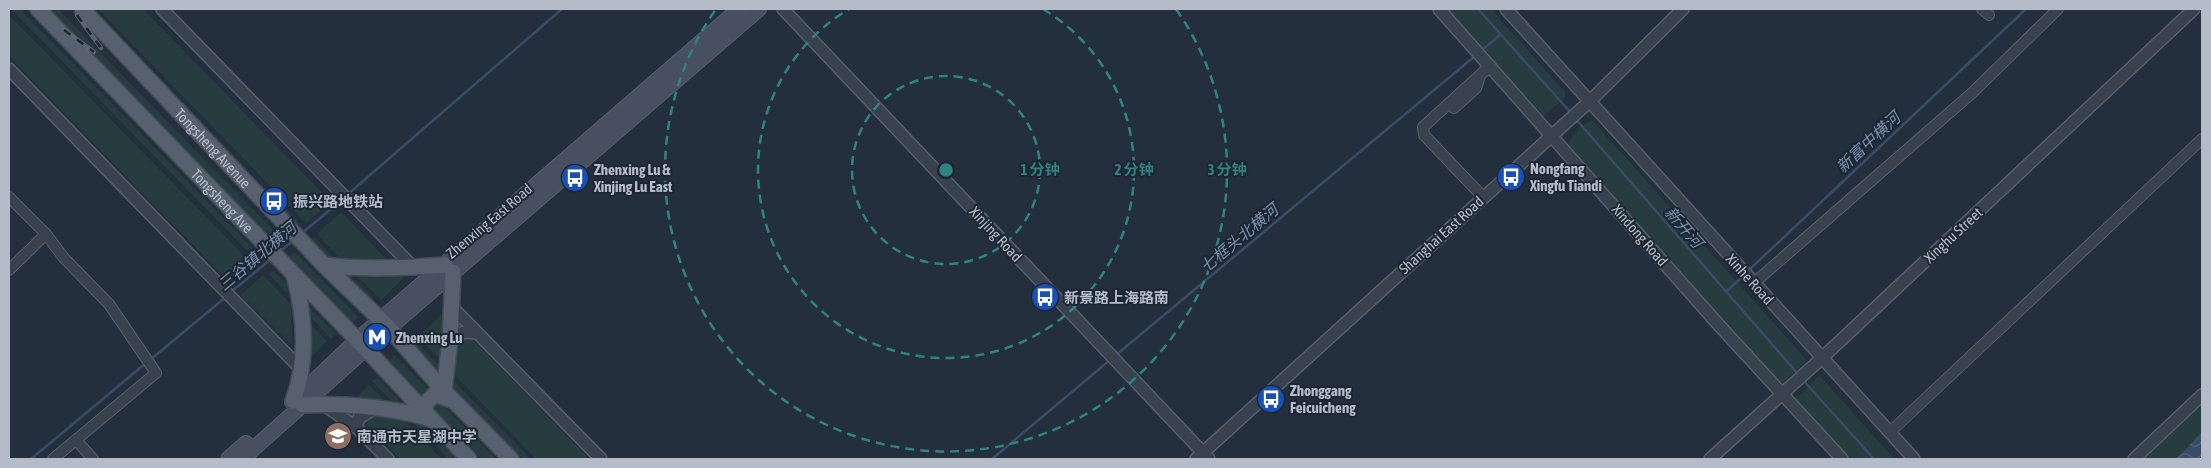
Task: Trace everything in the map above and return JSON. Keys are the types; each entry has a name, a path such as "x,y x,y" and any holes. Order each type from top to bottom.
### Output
{"main road":[{"name":"Tongsheng Ave","path":"38,9 362,344 469,459"},
{"name":"Tongsheng Avenue","path":"82,9 303,243 385,324 449,396 511,459"},
{"name":"Zhenxing East Road","path":"449,269 739,9"},
{"name":"Zhenxing East Road","path":"242,459 298,403 362,344 759,9"},
{"path":"293,274 302,315 303,338 298,403 375,408 428,416 424,404 435,394 449,396 452,307 449,269 413,267 355,268 324,264"},
{"name":"Zhenxing East Road","path":"228,459 298,403"}],"street":[{"path":"162,9 413,267"},
{"name":"Xinjing Road","path":"783,9 1133,379 1203,457"},
{"name":"Xindong Road","path":"1438,9 1842,459"},
{"name":"Xinhe Road","path":"1506,9 1914,459"},
{"name":"Shanghai East Road","path":"1203,457 1483,197 1590,102 1684,9"},
{"path":"1748,276 1972,93 2058,9"},
{"name":"Xinghu Street","path":"1710,459 1782,392 1822,358 2194,9"},
{"path":"1483,197 1424,135 1423,127 1480,76 1488,64"},
{"path":"9,69 301,369"},
{"path":"1454,108 1476,88 1480,76"},
{"path":"1890,432 2202,139"},
{"path":"9,197 46,234 64,258 109,304 156,373 53,459"},
{"path":"9,270 46,234"},
{"path":"452,307 601,459"},
{"path":"450,340 456,334 464,331 477,332"},
{"path":"2134,459 2202,394"},
{"path":"322,404 356,427 388,459"},
{"path":"356,427 359,418 375,408"},
{"path":"76,440 92,459"}],"green space":[{"path":"11,9 20,9 261,257 257,261"},
{"path":"45,9 58,9 282,239 275,246"},
{"path":"92,9 247,169 243,173"},
{"path":"98,9 143,9 331,202 306,223"},
{"path":"1447,9 1491,9 1565,92 1565,97 1546,114 1542,114"},
{"path":"9,15 255,267 233,286 9,56"},
{"path":"1593,121 1804,357 1806,361 1783,383 1779,383 1568,147 1577,131 1585,124"},
{"path":"265,187 301,224 296,228 260,191"},
{"path":"341,212 389,262 344,262 317,234"},
{"path":"314,237 332,256 327,260 309,241"},
{"path":"295,252 358,317 351,324 287,258"},
{"path":"273,270 291,288 287,293 269,274"},
{"path":"349,274 373,298 369,303 345,278"},
{"path":"263,275 291,304 292,346 241,295"},
{"path":"356,275 401,275 404,277 381,300"},
{"path":"309,307 336,334 331,339 305,311"},
{"path":"445,311 589,459 536,459 418,337"},
{"path":"306,320 327,341 307,362"},
{"path":"414,340 440,366 436,371 410,344"},
{"path":"394,355 430,391 423,398 387,362"},
{"path":"1819,376 1894,459 1849,459 1795,400"},
{"path":"377,377 400,401 396,405 372,381"},
{"path":"455,382 531,459 523,459 451,386"},
{"path":"369,385 442,459 400,459 348,406"},
{"path":"436,398 496,459 482,459 429,405"},
{"path":"2202,403 2202,459 2144,459"},
{"path":"416,417 457,459 449,459 412,422"}],"water":[{"path":"2202,432 2202,459 2175,459 2179,456"}],"waterway":[{"name":"三谷镇北横河","path":"348,194 562,9"},
{"name":"新开河","path":"1478,9 1572,114"},
{"name":"新富中横河","path":"1749,270 2026,9"},
{"name":"七框头北横河","path":"1481,51 1501,34"},
{"name":"七框头北横河","path":"1116,355 1475,56"},
{"name":"新开河","path":"1575,118 1798,374"},
{"name":"三谷镇北横河","path":"302,233 342,200"},
{"name":"三谷镇北横河","path":"279,252 294,240"},
{"name":"三谷镇北横河","path":"231,292 271,259"},
{"name":"新富中横河","path":"1726,292 1743,276"},
{"name":"三谷镇北横河","path":"150,360 227,296"},
{"name":"七框头北横河","path":"992,459 1110,360"},
{"name":"三谷镇北横河","path":"31,459 146,363"},
{"name":"新开河","path":"1803,380 1874,459"}],"railway":[{"path":"77,15 101,48"},
{"path":"64,30 94,52"}],"place":[{"name":"Nongfang Xingfu Tiandi","path":"1511,177"},
{"name":"Zhenxing Lu & Xinjing Lu East","path":"575,178"},
{"name":"振兴路地铁站","path":"274,201"},
{"name":"新景路上海路南","path":"1045,297"},
{"name":"Zhenxing Lu","path":"377,337"},
{"name":"Zhonggang Feicuicheng","path":"1271,399"},
{"name":"南通市天星湖中学","path":"338,436"}]}
